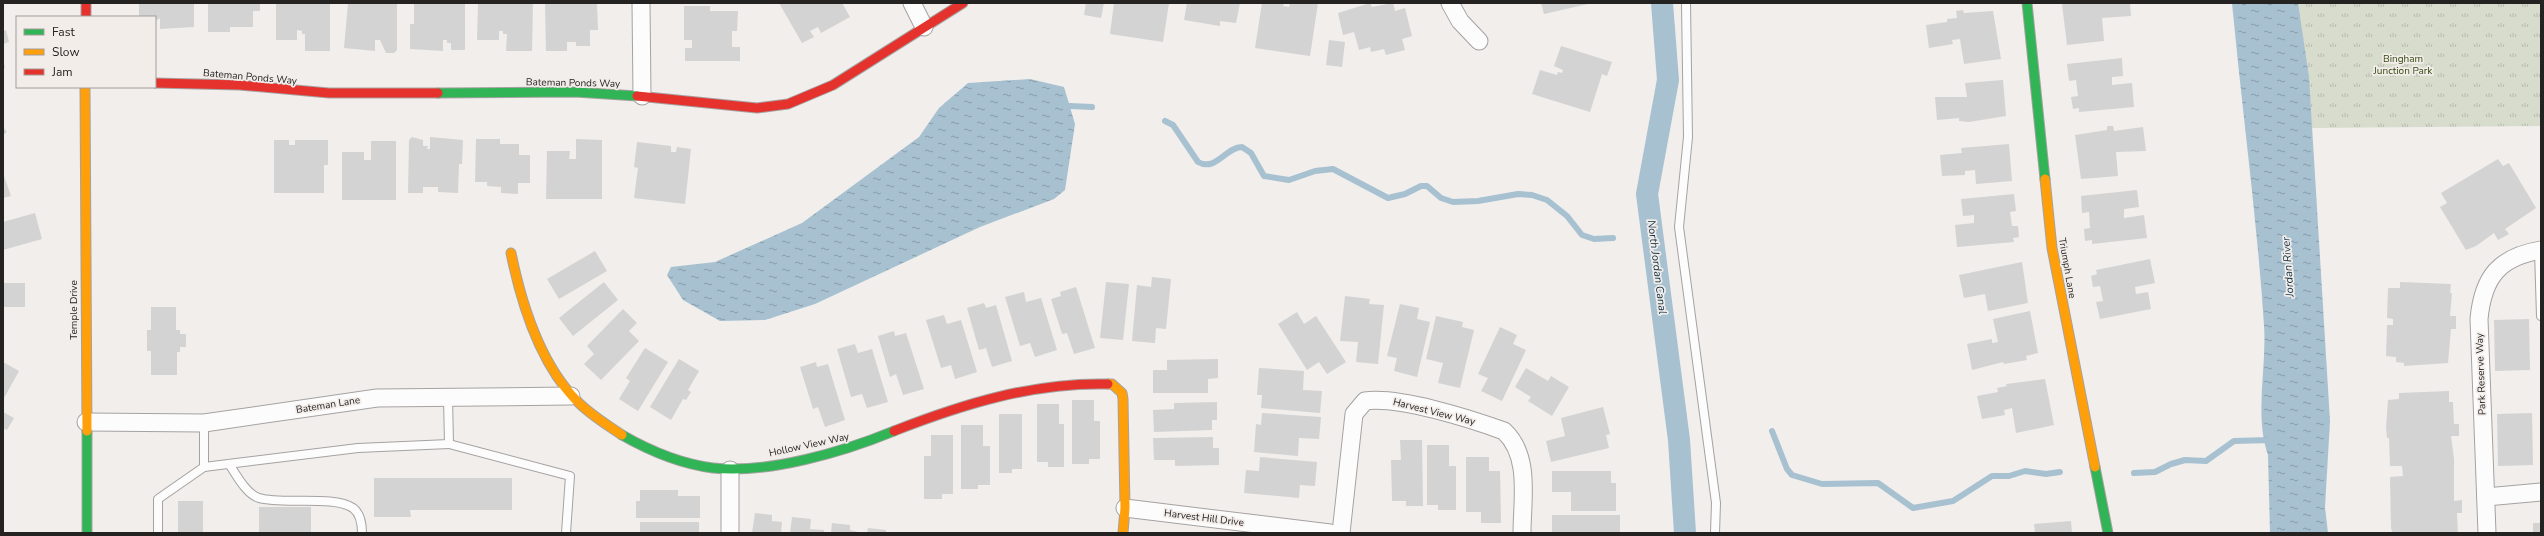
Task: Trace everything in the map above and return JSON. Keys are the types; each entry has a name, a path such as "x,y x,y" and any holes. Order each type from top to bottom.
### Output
{"street":[{"path":"86,3 86,16"},
{"path":"641,3 642,96"},
{"path":"912,3 924,27"},
{"name":"Bateman Ponds Way","path":"156,83 239,85 329,93 575,92 642,96 734,107 757,108 788,104 833,85 963,3"},
{"path":"1450,3 1460,21 1479,41"},
{"name":"Triumph Lane","path":"2027,3 2052,248 2108,533"},
{"name":"Temple Drive","path":"85,88 87,533"},
{"name":"Park Reserve Way","path":"2487,533 2479,319 2480,301 2489,279 2502,264 2520,254 2540,251"},
{"name":"Hollow View Way","path":"511,253 521,298 529,321 544,353 571,396 619,432 649,449 677,460 730,470 804,459 852,448 923,420 1009,393 1048,385 1112,384 1122,393 1123,399 1125,508 1123,533"},
{"name":"Bateman Lane","path":"86,422 204,423 377,398 571,396"},
{"name":"Harvest View Way","path":"1341,533 1354,414 1365,401 1387,400 1417,406 1493,427 1504,432 1514,442 1522,468 1522,533"},
{"path":"730,470 730,533"},
{"path":"2486,496 2541,492"},
{"name":"Harvest Hill Drive","path":"1125,508 1330,533"}],"lane":[{"path":"1686,3 1688,138 1679,227 1716,504 1715,533"},
{"path":"2540,251 2541,316"},
{"path":"448,398 449,444"},
{"path":"204,423 204,467"},
{"path":"158,533 158,499 204,467 358,448 449,444 570,476 566,533"},
{"path":"229,464 245,487 258,498 334,503 353,508 361,520 362,533"}],"green space":[{"name":"Bingham Junction Park","path":"2296,3 2541,3 2541,126 2312,128"}],"water":[{"name":"Jordan River","path":"2232,3 2298,3 2309,77 2330,421 2325,507 2328,533 2270,533 2268,455 2264,439 2261,407 2264,325"},
{"path":"1030,79 1064,87 1075,124 1065,190 1054,199 980,227 815,304 765,320 720,321 683,300 667,275 671,267 715,262 802,223 919,137 939,108 968,83"}],"building":[{"path":"139,3 194,3 194,27 160,29 160,18 156,20 156,16 139,16"},
{"path":"208,3 260,3 260,11 253,11 253,27 230,27 230,32 208,32"},
{"path":"276,3 330,3 330,51 305,51 305,34 302,34 302,31 297,30 297,40 276,40"},
{"path":"348,3 397,3 397,50 394,53 386,53 380,40 375,40 375,51 344,48"},
{"path":"414,3 465,3 465,50 451,50 451,43 447,43 447,40 443,40 443,51 410,49 410,24 414,24"},
{"path":"478,3 533,3 532,51 506,51 507,34 503,34 503,31 499,31 499,40 477,40"},
{"path":"545,3 597,4 598,30 590,30 590,46 576,46 576,42 567,42 567,51 546,51"},
{"path":"779,3 842,3 850,17 821,33 818,27 810,31 814,37 802,43"},
{"path":"1086,3 1104,3 1101,18 1084,15"},
{"path":"1114,3 1169,3 1163,42 1110,34"},
{"path":"1187,3 1240,3 1236,23 1220,21 1220,26 1184,20"},
{"path":"1262,3 1284,3 1283,6 1289,7 1290,3 1318,3 1310,56 1255,48"},
{"path":"1370,3 1372,7 1393,3 1395,11 1405,8 1412,36 1402,39 1405,50 1386,55 1384,49 1371,52 1370,47 1359,50 1354,32 1343,35 1338,13"},
{"path":"1541,3 1588,3 1588,4 1544,14"},
{"path":"2130,3 2131,16 2102,18 2104,41 2067,45 2062,4"},
{"path":"684,6 710,6 710,11 738,11 737,31 732,31 732,47 740,47 740,61 685,61 685,48 692,48 692,40 684,40"},
{"path":"1963,10 1964,13 1993,11 2001,59 1964,64 1960,39 1952,40 1953,44 1929,48 1926,25 1947,22 1947,19 1957,18 1956,11"},
{"path":"6,30 9,42 3,44 3,31"},
{"path":"1329,40 1345,42 1342,67 1326,65"},
{"path":"1561,46 1612,62 1607,76 1602,74 1590,112 1532,94 1540,70 1557,75 1558,72 1562,73 1563,70 1554,66"},
{"path":"2122,58 2123,76 2112,77 2112,85 2132,83 2134,107 2079,112 2079,108 2073,109 2071,97 2078,96 2076,80 2069,81 2067,64"},
{"path":"2003,80 2006,116 1969,122 1959,121 1959,118 1937,120 1935,97 1967,97 1965,83"},
{"path":"2107,126 2113,126 2114,131 2143,127 2146,151 2116,152 2118,176 2081,179 2075,135 2107,130"},
{"path":"3,127 7,132 3,135"},
{"path":"412,137 423,140 423,146 428,146 427,149 430,149 430,137 463,140 462,164 459,164 458,193 438,192 438,187 423,187 423,193 408,193 409,140"},
{"path":"476,139 500,139 500,144 519,144 519,155 530,155 530,183 518,183 518,194 501,193 501,187 487,186 487,182 475,182"},
{"path":"576,139 602,140 602,199 546,199 547,151 570,151 569,159 576,159"},
{"path":"274,140 289,140 289,145 295,145 295,140 328,140 328,165 324,165 324,193 274,193"},
{"path":"371,141 396,141 396,200 342,200 342,152 364,152 364,160 371,160"},
{"path":"637,142 671,146 671,152 676,152 677,147 691,149 685,204 634,198 638,168 634,167"},
{"path":"2009,144 2012,181 1976,184 1975,170 1965,171 1965,175 1942,176 1940,155 1962,153 1961,148"},
{"path":"2498,159 2503,166 2509,163 2536,208 2505,229 2509,234 2498,240 2494,233 2476,246 2466,250 2440,207 2447,203 2441,193"},
{"path":"3,173 11,196 3,198"},
{"path":"2137,190 2139,207 2124,209 2124,218 2144,215 2147,238 2092,244 2092,240 2085,241 2084,229 2090,228 2089,212 2082,213 2081,196"},
{"path":"2014,194 2016,211 2010,212 2012,226 2018,226 2019,237 2013,238 2014,242 1957,247 1955,225 1974,223 1974,215 1963,216 1961,199"},
{"path":"35,213 42,239 3,250 3,222"},
{"path":"595,251 607,271 559,299 547,279"},
{"path":"2150,259 2155,283 2135,287 2136,294 2148,292 2151,309 2100,319 2096,302 2103,301 2100,286 2093,287 2091,276 2097,274 2096,270"},
{"path":"2022,262 2028,303 1988,311 1985,294 1964,298 1959,275"},
{"path":"1152,277 1171,279 1166,329 1156,328 1155,343 1132,341 1137,285 1151,287"},
{"path":"604,282 618,300 573,336 559,318"},
{"path":"1106,282 1129,284 1123,340 1100,338"},
{"path":"2400,282 2451,284 2450,293 2452,293 2450,316 2456,316 2456,329 2451,329 2448,363 2404,366 2404,363 2396,362 2396,357 2386,356 2387,325 2393,325 2393,319 2387,318 2388,288 2400,288"},
{"path":"3,283 25,283 25,307 3,307"},
{"path":"1076,287 1095,348 1074,354 1067,333 1062,334 1051,299 1061,296 1060,292"},
{"path":"1024,292 1026,302 1041,298 1057,350 1035,357 1030,343 1020,346 1005,297"},
{"path":"1345,296 1370,299 1369,304 1384,305 1378,364 1356,362 1358,342 1340,341"},
{"path":"984,303 986,308 996,305 1012,361 992,367 986,348 979,350 967,308"},
{"path":"1400,304 1419,308 1417,319 1430,322 1417,377 1394,371 1397,358 1387,356"},
{"path":"151,307 176,307 176,330 180,330 180,334 186,334 186,347 180,347 180,352 177,352 177,375 151,375 151,351 147,351 147,330 151,330"},
{"path":"623,309 637,323 629,331 639,341 601,380 584,364 594,354 587,346"},
{"path":"2030,311 2038,353 2026,356 2027,360 2004,364 2003,362 1972,370 1967,344 1992,339 1992,343 1998,342 1993,319"},
{"path":"1297,312 1304,324 1316,316 1346,362 1327,374 1319,362 1307,370 1278,324"},
{"path":"944,315 947,324 961,320 977,372 955,379 951,365 941,368 926,320"},
{"path":"1436,316 1463,322 1462,327 1474,330 1460,388 1438,383 1443,363 1426,359"},
{"path":"2529,319 2530,370 2495,371 2494,320"},
{"path":"1500,327 1517,335 1513,344 1526,350 1502,401 1481,391 1488,378 1478,374"},
{"path":"894,331 895,336 906,333 924,389 903,395 896,374 890,377 878,336"},
{"path":"855,344 858,353 872,349 888,402 867,408 862,394 851,397 837,349"},
{"path":"645,348 668,362 638,411 619,399 630,381 626,378"},
{"path":"679,359 699,371 688,390 691,392 686,400 683,399 671,420 650,407"},
{"path":"1218,359 1218,378 1208,379 1208,393 1153,393 1153,370 1167,370 1167,360"},
{"path":"3,362 19,371 3,400"},
{"path":"816,362 817,367 828,364 845,420 825,427 818,407 813,409 800,367"},
{"path":"1259,368 1304,371 1303,390 1322,391 1320,413 1261,408 1262,395 1257,395"},
{"path":"1526,368 1548,381 1551,376 1569,387 1552,416 1528,401 1531,397 1515,387"},
{"path":"2045,379 2054,425 2016,433 2012,408 2004,410 2005,415 1982,419 1977,396 1998,392 1997,388 2007,386 2006,384"},
{"path":"2449,391 2449,402 2453,402 2454,424 2459,424 2459,436 2451,436 2454,459 2454,501 2462,500 2462,513 2457,513 2458,533 2393,533 2391,528 2390,477 2403,476 2402,466 2390,466 2389,438 2387,438 2386,427 2388,400 2399,399 2399,393"},
{"path":"1072,400 1094,400 1094,421 1100,421 1100,459 1089,459 1089,464 1072,464"},
{"path":"1217,402 1217,420 1212,420 1212,430 1154,432 1153,410 1174,409 1174,403"},
{"path":"1037,404 1059,404 1059,424 1064,424 1064,467 1048,467 1048,462 1037,462"},
{"path":"1603,407 1610,434 1606,435 1609,448 1551,462 1546,441 1565,436 1561,418"},
{"path":"3,412 14,418 7,430 3,428"},
{"path":"1262,413 1321,417 1319,439 1299,438 1298,456 1254,452 1256,424 1261,425"},
{"path":"2532,413 2533,465 2498,466 2497,414"},
{"path":"999,414 1022,414 1022,469 1012,469 1012,473 999,473"},
{"path":"961,425 983,425 983,446 990,446 990,485 978,485 978,489 961,489"},
{"path":"931,435 953,435 953,494 942,494 942,499 924,499 924,456 931,456"},
{"path":"1213,437 1213,448 1219,448 1219,465 1175,466 1175,460 1154,460 1153,438"},
{"path":"1400,440 1422,440 1423,506 1406,506 1406,501 1392,501 1391,460 1401,460"},
{"path":"1427,445 1449,445 1449,466 1456,466 1456,510 1438,510 1438,505 1427,505"},
{"path":"1260,457 1317,462 1315,486 1300,485 1299,498 1244,493 1246,470 1259,471"},
{"path":"1466,457 1489,457 1489,471 1500,471 1501,523 1481,523 1481,512 1466,512"},
{"path":"1552,471 1611,471 1611,483 1616,483 1616,511 1571,511 1571,492 1552,492"},
{"path":"374,478 512,478 512,510 410,510 411,517 374,517"},
{"path":"640,490 678,490 678,496 700,496 700,518 636,518 636,501 640,501"},
{"path":"178,501 203,501 203,533 178,533"},
{"path":"259,507 311,507 311,533 259,533"},
{"path":"755,513 772,515 772,521 782,522 781,533 752,533"},
{"path":"1552,515 1620,515 1620,533 1552,533"},
{"path":"792,517 811,519 810,529 824,530 824,533 790,533"},
{"path":"2071,521 2072,533 2035,533 2034,524"},
{"path":"640,522 699,522 699,533 640,533"},
{"path":"832,523 850,525 850,530 862,533 831,533"},
{"path":"2533,523 2541,523 2541,533 2533,533"},
{"path":"868,528 886,530 886,533 867,533"}],"waterway":[{"name":"North Jordan Canal","path":"1662,3 1668,80 1647,194 1679,440 1685,533"},
{"path":"1070,106 1092,107"},
{"path":"1165,121 1173,125 1198,162 1204,164 1216,162 1236,148 1242,147 1251,153 1264,176 1289,180 1315,171 1333,169 1388,198 1405,194 1421,186 1427,186 1441,198 1453,202 1478,201 1518,194 1532,195 1547,200 1567,216 1582,235 1594,239 1613,238"},
{"path":"1772,431 1787,469 1792,475 1822,484 1878,483 1913,508 1953,501 1992,476 2009,476 2025,471 2046,474 2060,472"},
{"path":"2134,473 2155,472 2171,464 2185,460 2206,461 2234,441 2271,440"}],"traffic: fast":[{"path":"2027,3 2045,179"},
{"path":"438,93 575,92 637,96"},
{"path":"87,431 87,533"},
{"path":"622,435 678,460 713,468 734,469 757,468 805,460 829,454 894,431"},
{"path":"2095,467 2108,533"}],"traffic: slow":[{"path":"85,88 87,431"},
{"path":"2045,179 2052,248 2095,467"},
{"path":"511,253 526,311 542,350 552,368 563,385 586,410 622,435"},
{"path":"1108,384 1112,384 1122,393 1123,399 1125,508 1123,533"}],"traffic: jam":[{"path":"86,3 86,16"},
{"path":"637,96 757,108 788,104 833,85 963,3"},
{"path":"156,83 239,85 329,93 438,93"},
{"path":"894,431 946,412 1026,391 1080,384 1108,384"}]}
